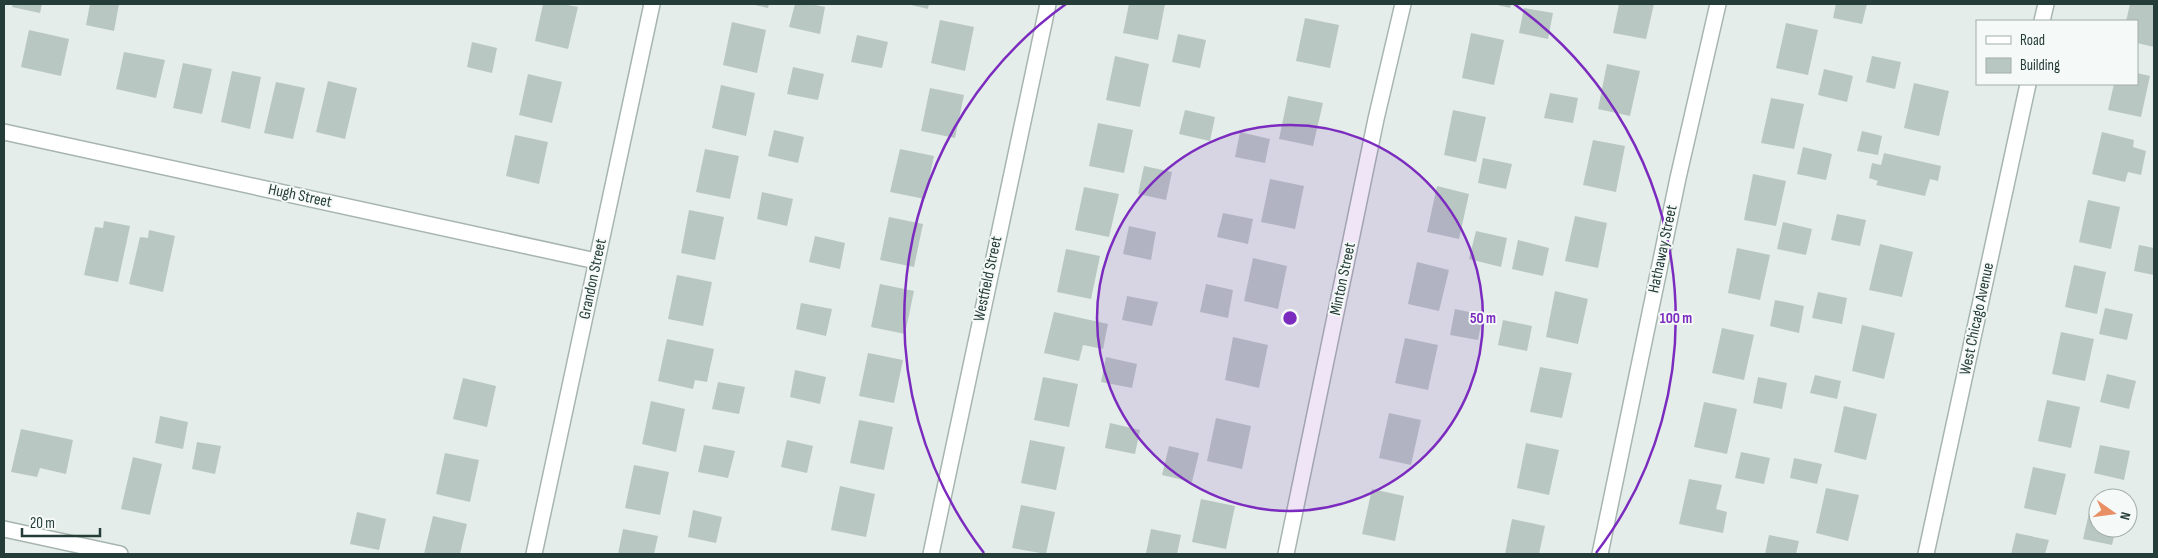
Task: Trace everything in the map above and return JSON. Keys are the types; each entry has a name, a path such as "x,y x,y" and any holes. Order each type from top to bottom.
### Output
{"street":[{"name":"Grandon Street","path":"534,554 652,4"},
{"name":"Westfield Street","path":"931,554 1048,4"},
{"name":"Minton Street","path":"1286,554 1376,119 1403,4"},
{"name":"Hathaway Street","path":"1600,554 1676,188 1718,4"},
{"path":"2042,20 2046,4"},
{"name":"West Chicago Avenue","path":"1926,554 2028,85"},
{"name":"Hugh Street","path":"4,132 596,261"},
{"path":"4,529 120,554"}],"building":[{"path":"13,4 42,4 40,13 12,7"},
{"path":"90,4 119,4 114,31 86,25"},
{"path":"543,4 562,4 578,7 568,49 535,41"},
{"path":"750,4 769,4 768,8"},
{"path":"795,4 825,7 820,34 789,27"},
{"path":"907,4 929,4 928,9"},
{"path":"1129,4 1165,4 1158,40 1123,33"},
{"path":"1493,4 1511,4 1510,8"},
{"path":"1619,4 1654,4 1646,39 1613,33"},
{"path":"1836,4 1867,4 1862,24 1833,18"},
{"path":"2130,4 2154,4 2154,47 2138,43 2138,20 2126,20"},
{"path":"1524,8 1553,13 1548,39 1519,33"},
{"path":"1305,18 1339,25 1330,68 1296,61"},
{"path":"940,20 974,27 965,71 931,63"},
{"path":"732,22 766,30 757,73 723,65"},
{"path":"1786,23 1818,30 1808,75 1776,68"},
{"path":"29,30 69,39 61,76 21,67"},
{"path":"1471,33 1504,40 1494,85 1462,78"},
{"path":"1178,34 1206,40 1200,68 1172,62"},
{"path":"857,35 888,42 882,68 851,62"},
{"path":"472,42 497,48 492,73 467,67"},
{"path":"124,52 165,60 156,98 116,89"},
{"path":"1115,56 1149,64 1140,107 1106,100"},
{"path":"1872,56 1901,62 1895,89 1866,82"},
{"path":"183,63 212,69 202,114 173,108"},
{"path":"1607,64 1640,71 1630,116 1598,109"},
{"path":"793,67 824,74 818,100 787,94"},
{"path":"1824,69 1853,76 1847,102 1818,95"},
{"path":"232,71 261,77 250,129 221,122"},
{"path":"2138,73 2150,76 2141,117 2108,110 2114,85 2138,85"},
{"path":"528,74 562,82 552,123 519,115"},
{"path":"328,81 357,88 345,139 316,132"},
{"path":"276,82 305,88 293,139 264,133"},
{"path":"1914,83 1949,91 1939,136 1904,128"},
{"path":"721,85 755,93 746,136 712,128"},
{"path":"930,88 964,95 955,138 921,131"},
{"path":"1550,93 1578,98 1573,123 1544,118"},
{"path":"1288,96 1323,103 1313,146 1279,139"},
{"path":"1771,98 1804,104 1794,149 1761,143"},
{"path":"1185,110 1215,117 1210,141 1179,134"},
{"path":"1453,110 1486,117 1476,162 1444,155"},
{"path":"1098,123 1133,130 1124,173 1089,166"},
{"path":"774,130 804,137 798,163 768,156"},
{"path":"1862,131 1882,136 1878,155 1857,151"},
{"path":"1240,132 1270,139 1265,163 1235,157"},
{"path":"2102,132 2134,140 2133,147 2146,151 2141,175 2128,172 2125,182 2092,174"},
{"path":"515,135 548,142 539,184 506,176"},
{"path":"1593,140 1625,146 1616,192 1583,185"},
{"path":"1803,147 1832,154 1826,180 1797,174"},
{"path":"705,149 739,156 730,199 696,192"},
{"path":"900,149 934,156 925,199 890,192"},
{"path":"1884,153 1941,166 1938,181 1930,179 1925,196 1876,185 1878,181 1869,178 1872,163 1881,165"},
{"path":"1483,158 1512,164 1506,189 1478,183"},
{"path":"1144,166 1172,172 1166,200 1138,194"},
{"path":"1753,174 1786,181 1776,226 1744,220"},
{"path":"1270,179 1304,186 1295,229 1261,222"},
{"path":"1437,186 1469,194 1459,239 1427,232"},
{"path":"1084,187 1119,194 1109,237 1075,230"},
{"path":"762,192 793,199 787,226 757,219"},
{"path":"2088,200 2120,207 2111,249 2079,242"},
{"path":"689,210 724,217 715,260 681,253"},
{"path":"1223,213 1253,219 1248,244 1217,237"},
{"path":"1837,214 1866,220 1860,246 1831,240"},
{"path":"1575,216 1607,223 1598,268 1565,261"},
{"path":"889,217 923,224 914,267 880,260"},
{"path":"104,221 130,226 118,282 84,275 95,227 103,228"},
{"path":"1783,222 1812,229 1806,255 1777,249"},
{"path":"1129,226 1156,232 1151,260 1123,254"},
{"path":"149,230 175,236 163,292 129,284 140,237 148,238"},
{"path":"1476,231 1507,238 1501,267 1469,259"},
{"path":"815,236 845,243 840,269 809,262"},
{"path":"1518,240 1549,248 1543,276 1512,269"},
{"path":"1880,244 1913,252 1902,297 1869,290"},
{"path":"2139,245 2154,248 2154,275 2134,271"},
{"path":"1737,248 1770,255 1760,300 1728,293"},
{"path":"1066,249 1100,256 1091,299 1057,292"},
{"path":"1253,258 1287,266 1278,309 1244,301"},
{"path":"1417,262 1449,270 1439,311 1408,304"},
{"path":"2074,265 2106,272 2097,314 2065,307"},
{"path":"677,275 712,282 703,326 668,319"},
{"path":"880,284 914,291 905,334 871,327"},
{"path":"1206,284 1233,290 1228,318 1200,312"},
{"path":"1555,291 1588,299 1578,344 1546,337"},
{"path":"1818,292 1847,298 1842,324 1812,318"},
{"path":"1127,296 1158,302 1152,326 1122,320"},
{"path":"1775,300 1804,306 1799,333 1770,326"},
{"path":"801,303 832,309 826,336 796,329"},
{"path":"2105,308 2133,314 2127,340 2099,334"},
{"path":"1455,309 1483,315 1478,340 1450,335"},
{"path":"1054,312 1108,324 1103,349 1083,345 1079,361 1044,353"},
{"path":"1503,320 1532,326 1527,351 1498,345"},
{"path":"1862,325 1895,333 1884,379 1852,371"},
{"path":"1722,328 1754,335 1744,380 1712,373"},
{"path":"2061,332 2094,339 2085,381 2052,374"},
{"path":"1233,337 1268,345 1259,388 1225,380"},
{"path":"1405,338 1438,345 1428,390 1395,383"},
{"path":"667,339 714,349 707,382 695,380 693,389 658,381"},
{"path":"868,353 903,360 894,403 859,396"},
{"path":"1106,357 1137,364 1132,388 1101,382"},
{"path":"1540,367 1572,373 1562,418 1530,412"},
{"path":"795,370 826,377 820,404 790,397"},
{"path":"2107,374 2136,381 2129,409 2100,402"},
{"path":"1815,375 1841,381 1837,399 1810,393"},
{"path":"1043,377 1078,384 1069,427 1034,420"},
{"path":"1758,377 1787,383 1782,409 1753,403"},
{"path":"463,378 496,386 487,427 453,419"},
{"path":"718,382 745,387 739,414 712,409"},
{"path":"2047,400 2080,407 2071,448 2038,441"},
{"path":"651,401 685,409 676,452 642,444"},
{"path":"1704,402 1737,409 1727,454 1694,447"},
{"path":"1844,406 1877,414 1866,460 1834,452"},
{"path":"1389,413 1421,420 1411,465 1379,458"},
{"path":"160,416 188,422 183,449 155,443"},
{"path":"1216,418 1251,426 1242,469 1207,461"},
{"path":"859,420 893,427 884,470 850,463"},
{"path":"1110,423 1140,430 1135,454 1105,448"},
{"path":"21,429 73,440 66,474 40,468 37,477 11,472"},
{"path":"787,440 813,446 807,473 781,467"},
{"path":"1030,440 1065,447 1056,490 1021,483"},
{"path":"197,442 221,446 215,474 192,469"},
{"path":"1526,443 1559,450 1549,495 1517,488"},
{"path":"704,445 735,451 728,478 698,472"},
{"path":"2100,445 2130,451 2124,480 2094,473"},
{"path":"1169,446 1199,453 1192,482 1162,475"},
{"path":"1741,452 1770,458 1764,484 1735,478"},
{"path":"445,453 479,460 470,502 436,494"},
{"path":"133,457 162,464 150,515 121,509"},
{"path":"1794,458 1822,464 1817,484 1790,478"},
{"path":"634,465 669,472 660,515 625,508"},
{"path":"2033,467 2066,474 2056,515 2024,508"},
{"path":"1689,479 1722,485 1716,509 1727,512 1723,533 1679,524"},
{"path":"840,486 875,494 866,537 831,530"},
{"path":"1826,488 1859,495 1848,541 1816,533"},
{"path":"1372,489 1404,496 1395,541 1362,534"},
{"path":"1201,499 1235,506 1226,549 1192,542"},
{"path":"1021,505 1055,512 1046,554 1012,548"},
{"path":"693,510 722,517 716,543 688,537"},
{"path":"357,512 386,519 379,550 350,544"},
{"path":"433,516 467,524 460,554 424,554"},
{"path":"2088,517 2088,538 2114,538 2112,545 2083,539"},
{"path":"1512,519 1545,526 1539,554 1505,554"},
{"path":"623,529 658,536 654,554 618,554"},
{"path":"1151,529 1181,535 1177,554 1146,553"},
{"path":"2016,533 2049,540 2045,554 2011,554"},
{"path":"1769,535 1799,541 1796,554 1765,554"}]}
